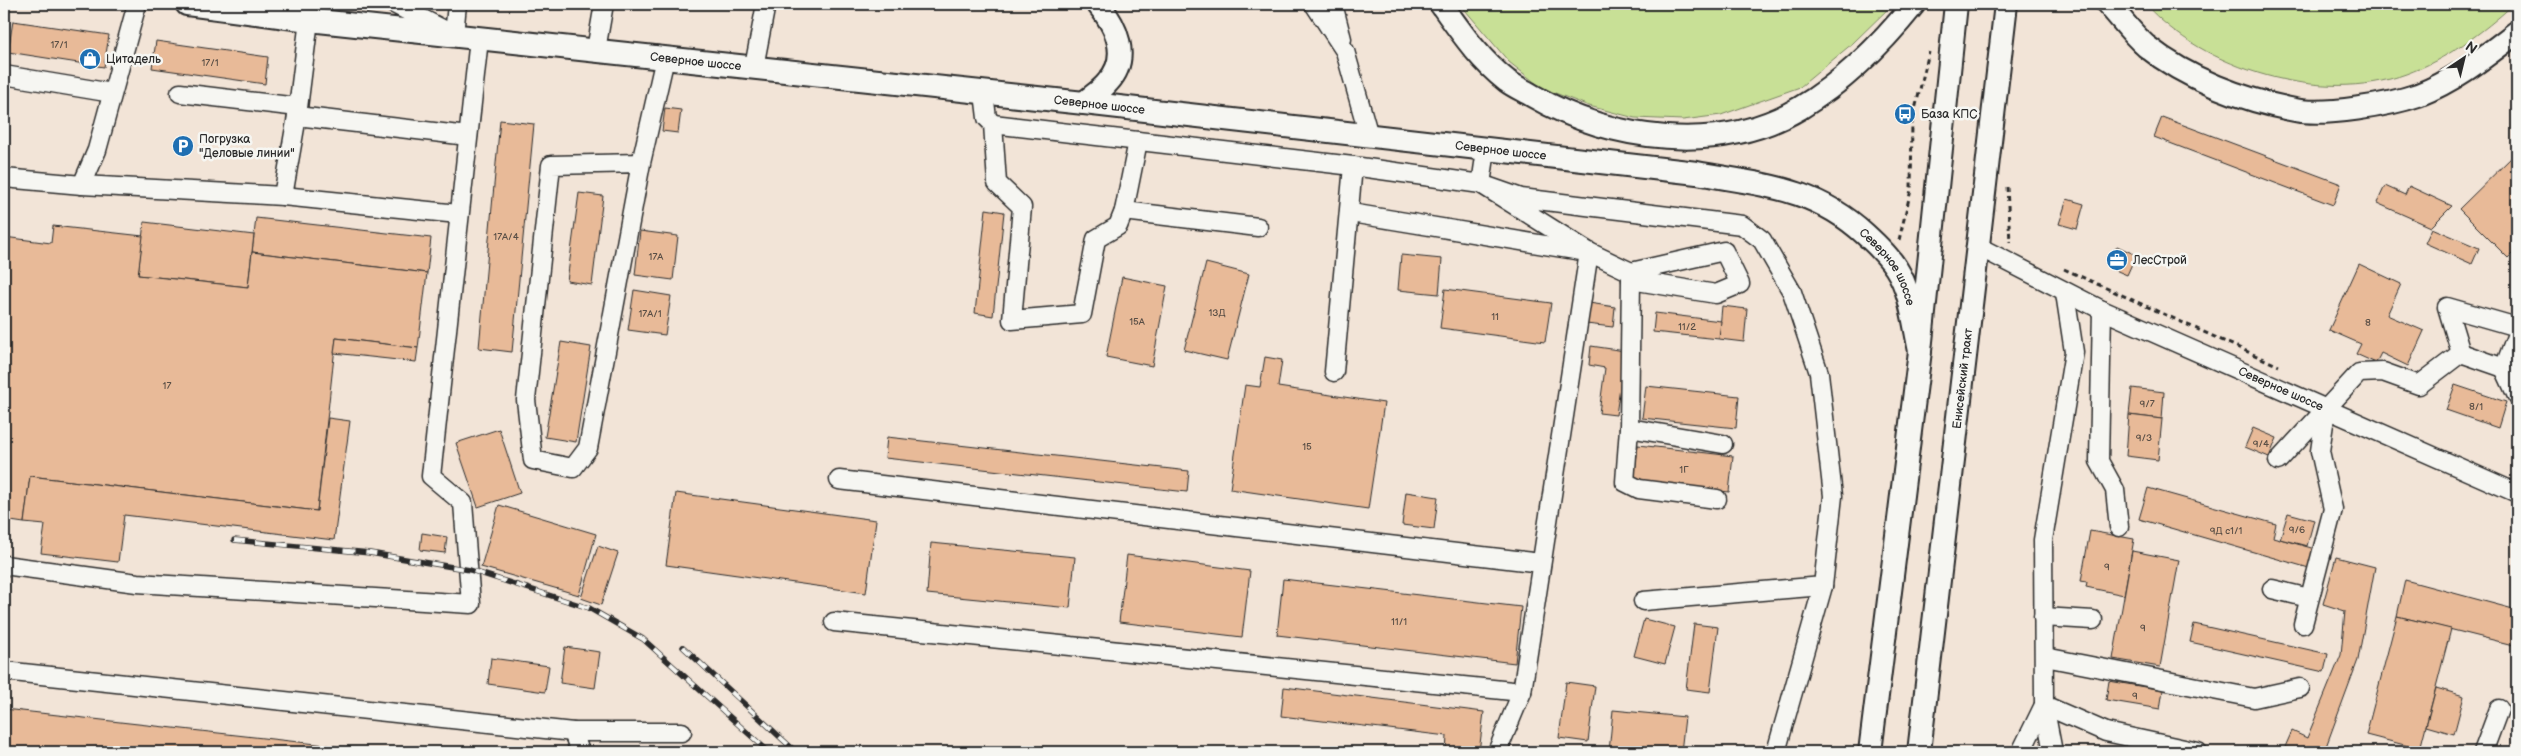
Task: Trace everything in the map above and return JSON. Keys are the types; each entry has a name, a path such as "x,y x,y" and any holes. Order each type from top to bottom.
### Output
{"main road":[{"name":"Северное шоссе","path":"187,4 478,39 984,92 1697,173 1788,190 1825,204 1846,216 1896,268 1907,293 1920,351"},
{"path":"1084,103 1109,81 1118,63 1121,46 1110,19 1098,4"},
{"path":"1441,4 1471,47 1508,81 1558,111 1603,127 1661,136 1707,136 1755,128 1800,108 1855,68 1889,35 1914,4"},
{"path":"1870,752 1920,351 1956,4"},
{"name":"Енисейский тракт","path":"1919,752 2006,4"},
{"path":"2108,4 2146,45 2187,74 2237,94 2296,110 2356,110 2418,94 2469,68 2517,32"}],"street":[{"path":"82,185 97,150 137,4"},
{"path":"394,4 454,36 457,4"},
{"path":"596,50 604,4"},
{"path":"754,68 766,4"},
{"path":"1314,4 1345,51"},
{"path":"1333,4 1369,136"},
{"path":"283,196 298,111 309,20"},
{"path":"4,565 137,582 471,604 463,503 431,476 478,39"},
{"path":"641,163 551,165 526,400 533,460 573,468 588,448 641,163 665,58"},
{"path":"4,75 112,93"},
{"path":"984,92 987,118 993,124 1353,166 1481,184 1521,198 1742,226 1762,240 1792,292 1819,373 1833,496 1822,586 1776,752"},
{"path":"180,93 468,136"},
{"path":"993,124 997,183 1022,207 1012,320 1082,314 1096,239 1118,226 1124,211 1138,141"},
{"path":"1481,184 1486,150"},
{"path":"1334,372 1353,166"},
{"path":"4,178 82,185 283,196 458,214"},
{"path":"1481,184 1589,252 1631,276 1716,294 1740,284 1724,250 1631,276"},
{"path":"1124,211 1258,227"},
{"path":"1350,213 1589,252"},
{"name":"Северное шоссе","path":"1977,246 2065,293 2102,310 2326,410 2513,489"},
{"path":"1497,752 1522,692 1589,252"},
{"path":"1631,276 1629,428 1625,482 1639,489 1717,499"},
{"path":"2053,752 2044,705 2043,540 2074,352 2065,293"},
{"path":"2461,354 2446,307 2517,327"},
{"path":"2102,310 2099,461 2115,490 2119,527"},
{"path":"2517,334 2504,368 2517,396"},
{"path":"2278,461 2359,373 2383,372 2419,385 2461,354"},
{"path":"2461,354 2504,368"},
{"path":"2303,624 2333,510 2320,451 2326,410"},
{"path":"1629,428 1723,444"},
{"path":"839,480 1541,563"},
{"path":"1643,601 1822,586"},
{"path":"2272,588 2309,598"},
{"path":"2043,618 2093,620"},
{"path":"834,622 1522,692"},
{"path":"2045,657 2254,698 2300,688"},
{"path":"4,671 573,732 682,732"},
{"path":"2021,752 2044,705"},
{"path":"2044,705 2106,732 2198,752"},
{"path":"2482,752 2499,709"},
{"path":"573,732 580,752"}],"path":[{"path":"1896,248 1911,190 1912,122 1918,88 1930,48"},
{"path":"2007,179 2009,242 2015,246"},
{"path":"2057,267 2072,271 2133,302 2279,366"}],"green space":[{"path":"1460,4 1893,4 1853,43 1800,87 1721,115 1683,120 1635,118 1589,106 1542,88 1509,62"},
{"path":"2145,4 2514,4 2450,53 2421,68 2373,83 2338,85 2302,83 2266,75 2231,63 2199,47 2170,27"}],"building":[{"path":"13,21 109,35 104,67 8,52"},
{"path":"156,41 268,57 265,84 152,68"},
{"path":"665,108 681,110 678,133 662,131"},
{"path":"2162,117 2341,184 2333,205 2154,137"},
{"path":"500,120 534,124 512,352 479,348"},
{"path":"2517,152 2517,249 2508,258 2459,209"},
{"path":"2385,186 2405,195 2409,186 2452,206 2431,227 2377,203"},
{"path":"579,193 603,196 592,285 567,281"},
{"path":"2067,199 2084,204 2077,229 2059,224"},
{"path":"986,209 1004,212 993,316 975,313"},
{"path":"256,218 431,238 427,273 252,252"},
{"path":"144,222 254,235 248,287 138,275"},
{"path":"53,226 143,236 138,275 248,287 252,252 427,273 418,348 336,338 317,511 30,476 24,523 4,520 4,237 51,243"},
{"path":"2432,228 2479,248 2472,264 2425,243"},
{"path":"640,231 678,236 673,280 635,275"},
{"path":"2117,246 2136,255 2127,275 2108,267"},
{"path":"1401,255 1442,259 1439,294 1398,290"},
{"path":"1206,263 1249,274 1227,360 1184,350"},
{"path":"2359,264 2401,284 2387,315 2424,331 2408,366 2381,353 2376,363 2356,354 2361,344 2329,330"},
{"path":"1122,277 1167,286 1152,366 1106,357"},
{"path":"1445,289 1551,303 1545,342 1440,328"},
{"path":"634,290 671,296 665,335 628,330"},
{"path":"1589,303 1615,307 1613,327 1586,324"},
{"path":"1722,306 1747,309 1744,342 1719,339"},
{"path":"1655,313 1721,321 1719,339 1653,332"},
{"path":"336,338 418,348 416,362 334,353"},
{"path":"561,342 591,347 576,442 545,437"},
{"path":"1591,346 1625,351 1616,415 1599,413 1605,368 1589,365"},
{"path":"1265,357 1282,360 1278,387 1384,403 1368,509 1230,489 1245,385 1260,387"},
{"path":"2455,385 2506,402 2498,428 2446,410"},
{"path":"1646,386 1739,396 1736,428 1642,418"},
{"path":"2132,388 2164,392 2162,419 2129,415"},
{"path":"2129,415 2162,419 2158,460 2126,456"},
{"path":"328,418 350,421 334,540 124,515 118,562 41,553 45,525 24,523 30,476 317,511"},
{"path":"2253,428 2277,438 2269,457 2245,447"},
{"path":"499,429 520,493 478,507 456,443"},
{"path":"887,437 1189,471 1187,492 885,458"},
{"path":"1638,445 1733,456 1729,492 1634,481"},
{"path":"2148,488 2276,524 2273,537 2315,549 2309,568 2139,519"},
{"path":"1406,492 1438,497 1434,529 1402,525"},
{"path":"676,493 876,520 866,593 666,565"},
{"path":"499,505 596,534 579,595 481,567"},
{"path":"2288,513 2314,520 2307,546 2280,539"},
{"path":"2090,531 2134,539 2124,595 2086,587 2087,582 2081,581"},
{"path":"422,533 447,537 445,553 420,550"},
{"path":"931,543 1075,557 1070,608 927,594"},
{"path":"598,546 618,553 601,605 581,598"},
{"path":"2132,551 2179,560 2160,667 2113,659"},
{"path":"1127,555 1250,571 1242,637 1119,622"},
{"path":"2336,557 2375,567 2358,660 2324,752 2299,752 2285,747 2292,731 2307,738 2341,655 2345,611 2323,604"},
{"path":"1283,579 1521,607 1515,663 1277,635"},
{"path":"2405,580 2517,610 2517,646 2397,616"},
{"path":"2397,616 2451,629 2420,749 2366,735"},
{"path":"1644,619 1675,627 1665,664 1634,656"},
{"path":"1694,624 1718,627 1710,692 1686,689"},
{"path":"2194,624 2328,654 2324,672 2190,642"},
{"path":"565,647 600,652 595,688 560,683"},
{"path":"491,658 549,666 545,692 488,684"},
{"path":"2109,681 2163,690 2160,709 2106,700"},
{"path":"1566,682 1595,686 1588,742 1559,738"},
{"path":"1284,687 1484,712 1479,752 1446,752 1447,736 1281,716"},
{"path":"2436,688 2464,696 2454,734 2426,726"},
{"path":"4,709 388,752 4,752"},
{"path":"1613,710 1685,717 1681,752 1609,752"}],"railway":[{"path":"234,540 370,553 470,570 589,608 643,639 769,752"},
{"path":"683,647 796,752"}],"place":[{"name":"Цитадель","path":"90,59"},
{"name":"База КПС","path":"1905,114"},
{"name":"Погрузка \"Деловые линии\"","path":"183,146"},
{"name":"ЛесСтрой","path":"2117,260"}]}
